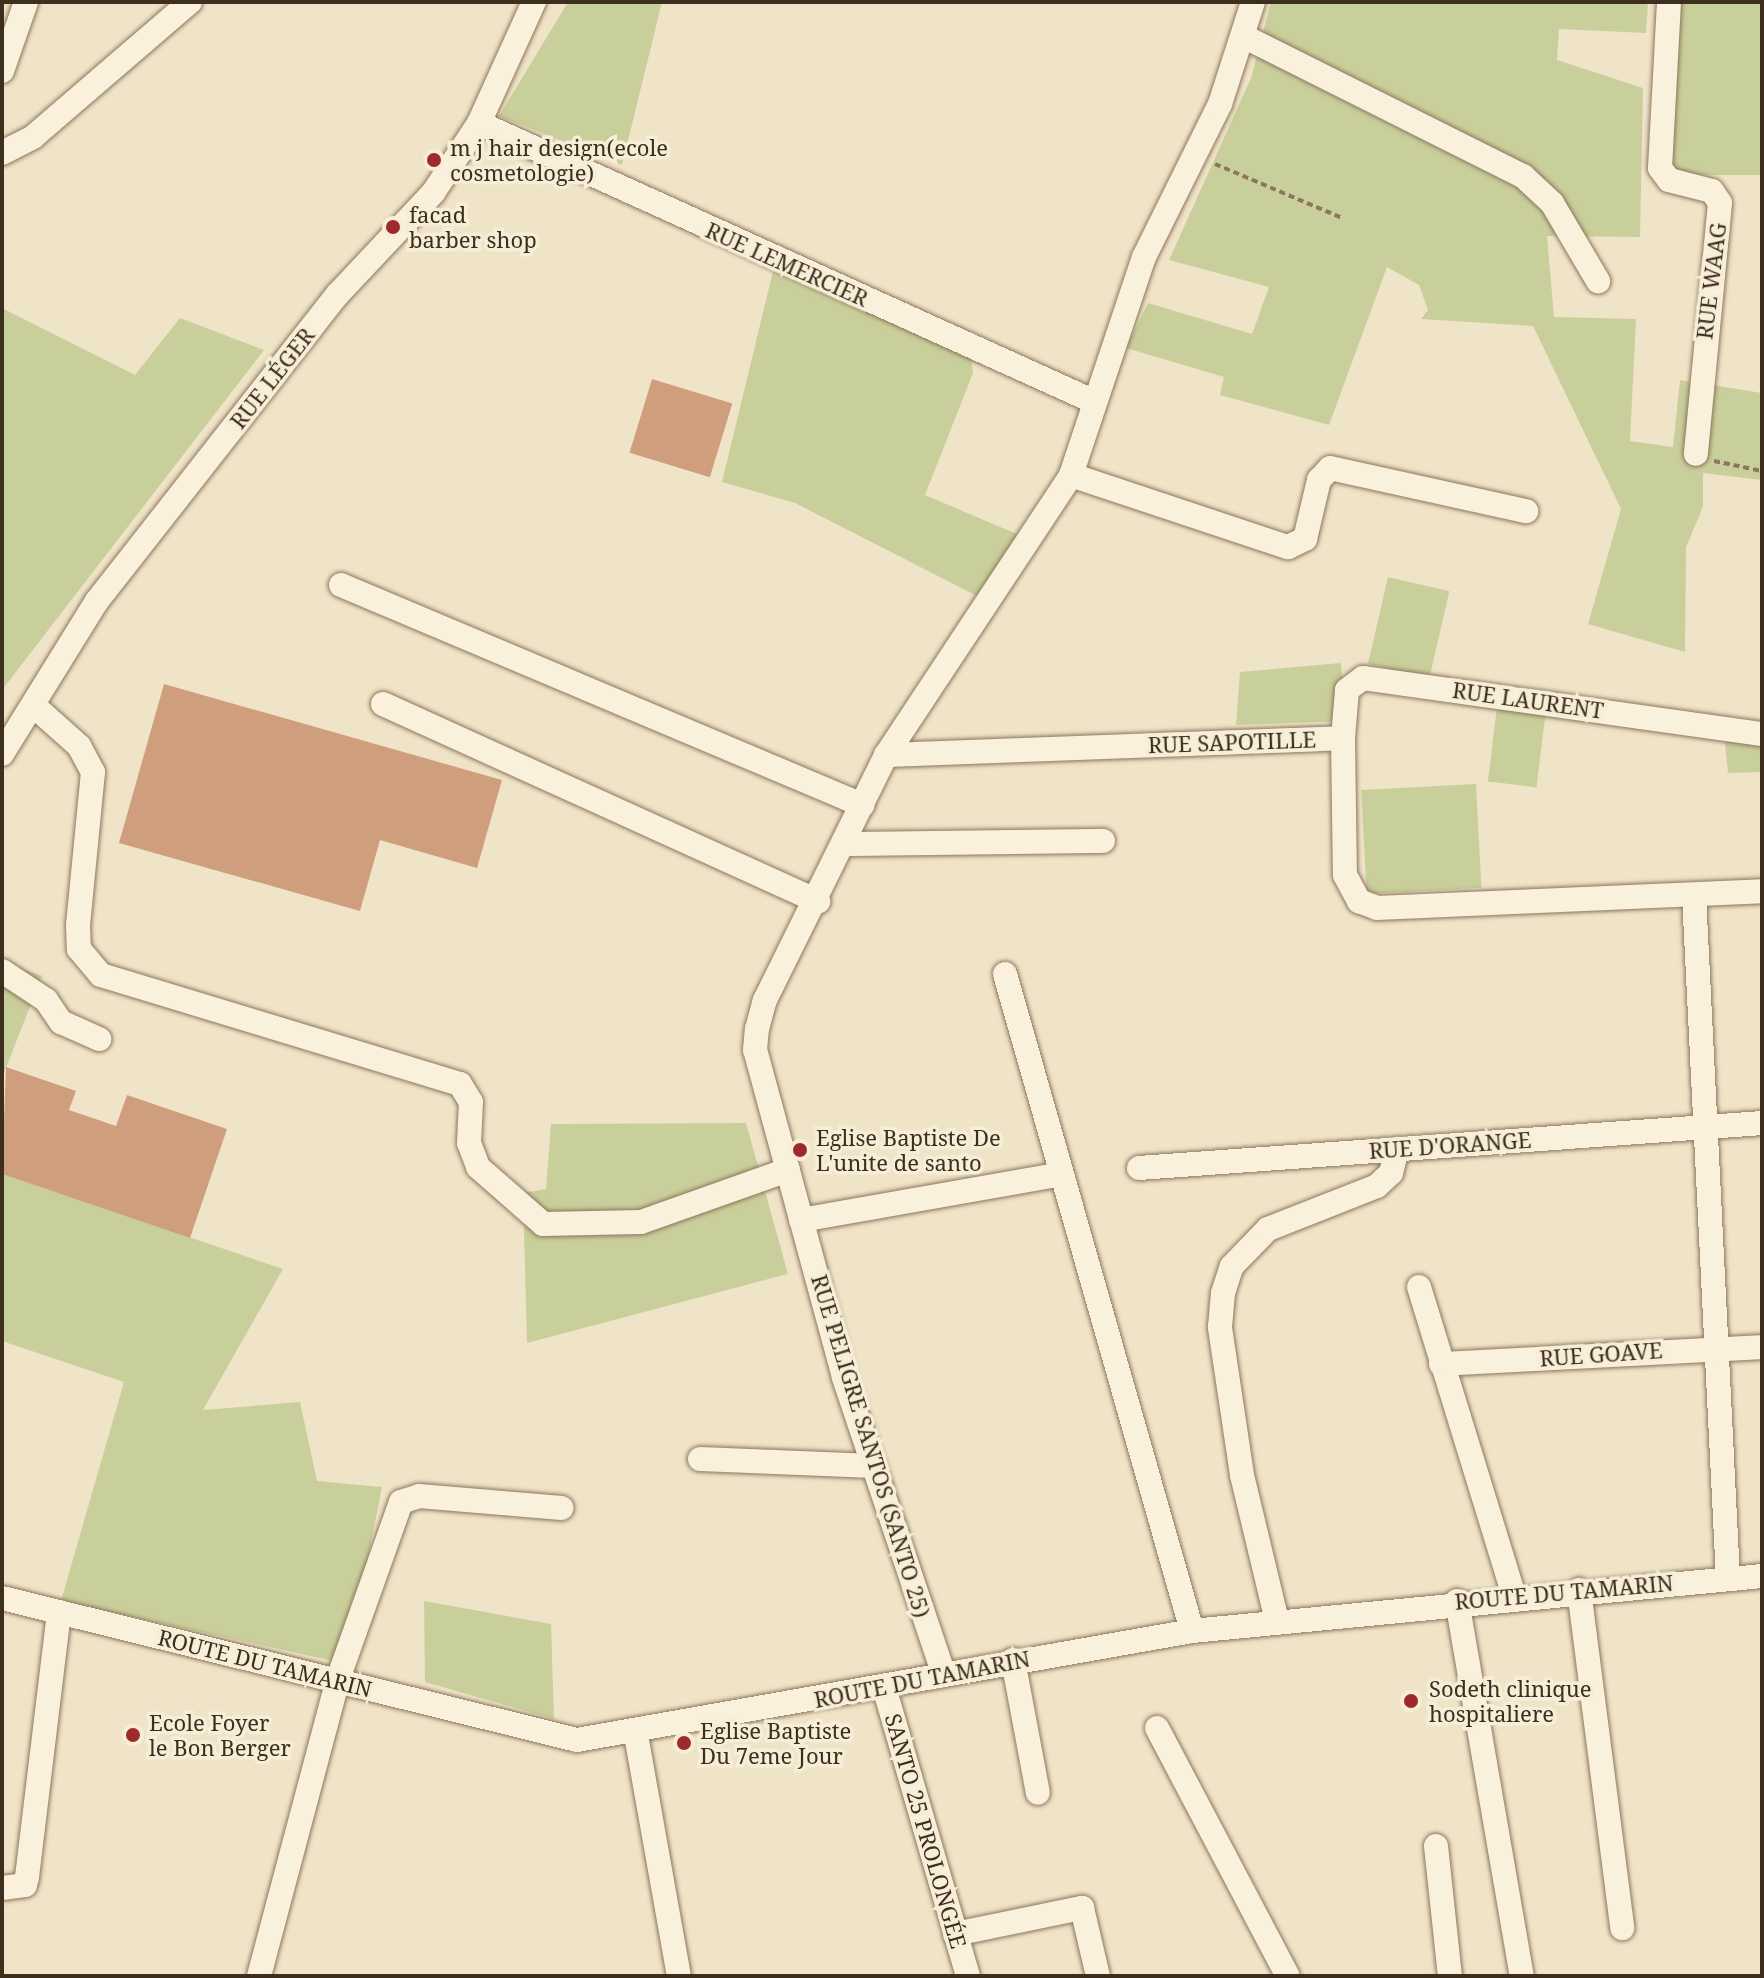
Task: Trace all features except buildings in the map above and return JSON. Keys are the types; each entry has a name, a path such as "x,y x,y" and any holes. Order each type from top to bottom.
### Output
{"street":[{"path":"5,53 26,2"},
{"path":"2,153 33,137 190,2"},
{"name":"RUE LÉGER","path":"2,754 97,601 338,294 433,193 479,123 534,2"},
{"name":"RUE PELIGRE SANTOS (SANTO 25)","path":"943,1672 874,1466 801,1220 755,1050 765,1000 818,901 886,755 1071,475 1144,257 1196,156 1247,38 1253,2"},
{"name":"RUE WAAG","path":"1669,2 1660,168 1669,180 1712,191 1720,203 1696,454"},
{"path":"1247,38 1523,176 1552,203 1598,281"},
{"name":"RUE LEMERCIER","path":"479,123 1095,402"},
{"path":"1071,475 1278,545 1305,539 1319,480 1330,468 1526,511"},
{"path":"341,585 862,805"},
{"name":"RUE LAURENT","path":"1343,738 1347,690 1354,681 1378,678 1762,734"},
{"path":"383,704 818,901"},
{"path":"33,705 52,716 93,772 78,937 86,964 101,975 460,1084 471,1102 469,1143 478,1167 543,1224 641,1222 788,1170"},
{"name":"RUE SAPOTILLE","path":"886,755 1343,738 1345,875 1359,901 1396,909 1762,891"},
{"path":"844,844 1103,841"},
{"path":"1694,895 1728,1577"},
{"path":"2,971 46,1000 61,1022 99,1039"},
{"path":"1005,974 1192,1631"},
{"name":"RUE D'ORANGE","path":"1139,1168 1762,1123"},
{"path":"1277,1621 1242,1475 1220,1327 1223,1293 1232,1266 1268,1229 1377,1186 1391,1173 1397,1149"},
{"path":"801,1220 1061,1174"},
{"path":"1419,1287 1514,1596"},
{"name":"RUE GOAVE","path":"1441,1364 1762,1347"},
{"path":"700,1459 874,1466"},
{"path":"259,1976 338,1679 401,1502 419,1496 561,1508"},
{"name":"ROUTE DU TAMARIN","path":"2,1598 577,1740 636,1735 884,1687 943,1672 1192,1631 1457,1601 1762,1576"},
{"path":"1579,1590 1622,1928"},
{"path":"1457,1601 1522,1976"},
{"path":"2,1888 18,1888 27,1877 59,1612"},
{"path":"1013,1660 1038,1793"},
{"name":"SANTO 25 PROLONGÉE","path":"884,1687 968,1976"},
{"path":"1157,1728 1288,1976"},
{"path":"636,1735 679,1976"},
{"path":"1436,1846 1450,1976"},
{"path":"955,1934 1082,1908 1098,1976"}],"path":[{"path":"1196,156 1342,218"},
{"path":"1696,454 1762,471"}],"green space":[{"path":"568,2 662,2 622,165 499,116"},
{"path":"1271,2 1648,2 1646,33 1559,29 1557,60 1643,88 1640,237 1547,236 1554,317 1636,319 1630,441 1673,447 1680,380 1762,393 1762,480 1703,473 1703,507 1686,547 1685,652 1588,624 1621,509 1533,326 1421,319 1428,310 1419,285 1387,267 1329,425 1220,395 1224,377 1126,348 1148,303 1252,334 1269,287 1169,260 1251,78"},
{"path":"1670,2 1762,2 1762,175 1670,175"},
{"path":"775,263 971,357 973,373 925,495 1019,535 977,596 795,503 722,482"},
{"path":"2,308 135,375 180,318 264,350 2,690"},
{"path":"1388,577 1449,591 1429,678 1368,664"},
{"path":"1341,663 1345,721 1236,725 1240,672"},
{"path":"1497,707 1546,713 1536,787 1488,781"},
{"path":"1724,733 1762,735 1762,772 1728,773"},
{"path":"1476,784 1481,888 1367,894 1361,790"},
{"path":"2,961 42,976 2,1078"},
{"path":"746,1123 788,1274 527,1343 523,1193 546,1189 551,1124"},
{"path":"2,1174 283,1269 203,1410 300,1402 317,1481 382,1487 347,1664 61,1601 124,1382 2,1341"},
{"path":"424,1601 551,1624 554,1719 425,1682"}],"place":[{"name":"m j hair design(ecole cosmetologie)","path":"434,160"},
{"name":"facad barber shop","path":"393,227"},
{"name":"Eglise Baptiste De L'unite de santo","path":"800,1150"},
{"name":"Sodeth clinique hospitaliere","path":"1411,1701"},
{"name":"Ecole Foyer le Bon Berger","path":"133,1735"},
{"name":"Eglise Baptiste Du 7eme Jour","path":"684,1743"}]}
